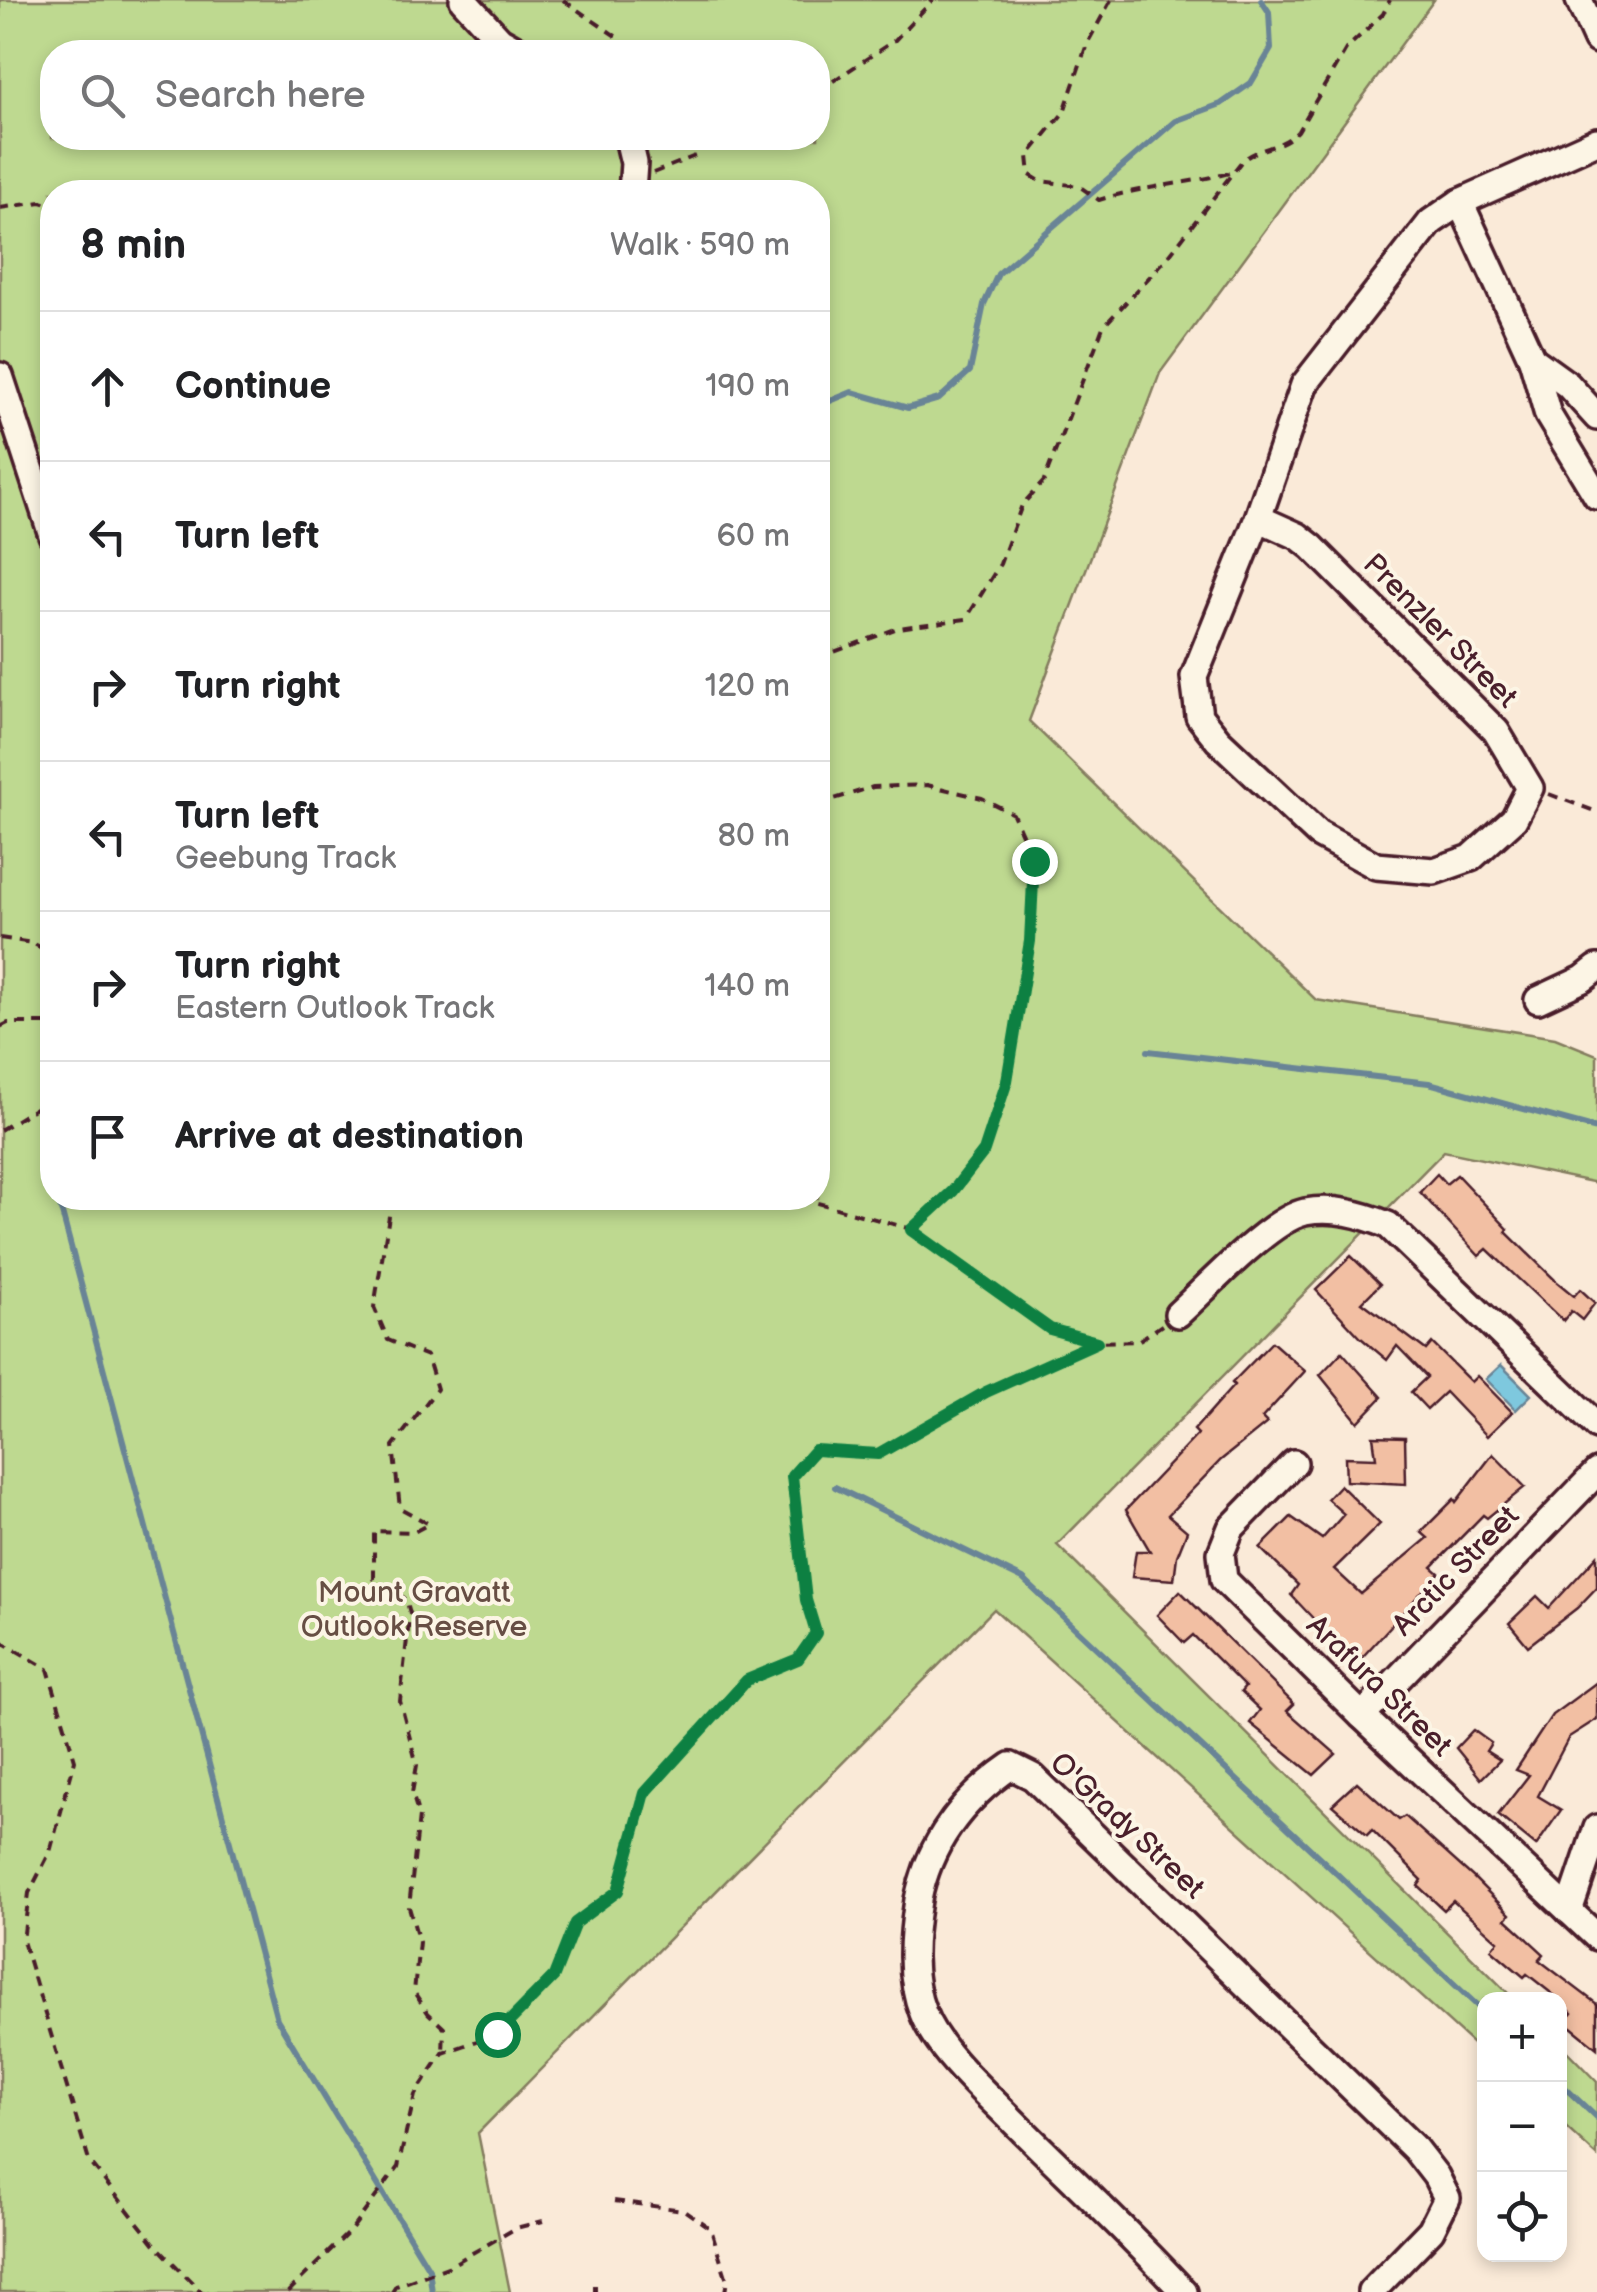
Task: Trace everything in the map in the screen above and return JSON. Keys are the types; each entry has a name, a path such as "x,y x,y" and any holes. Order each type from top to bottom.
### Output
{"street":[{"path":"463,0 500,40"},
{"path":"1580,0 1597,40"},
{"path":"1530,788 1514,820 1471,858 1434,871 1376,866 1318,834 1218,740 1200,716 1194,677 1258,518 1304,385 1431,222 1460,202 1597,141"},
{"path":"629,150 632,180"},
{"path":"1460,202 1532,360 1548,415 1597,496"},
{"path":"1532,360 1568,385 1597,417"},
{"path":"0,376 40,498"},
{"name":"Prenzler Street","path":"1258,518 1298,536 1326,562 1496,731 1530,788"},
{"path":"1538,1000 1597,968"},
{"path":"1178,1314 1274,1227 1302,1213 1339,1210 1388,1225 1597,1426"},
{"name":"Arafura Street","path":"1294,1462 1231,1528 1221,1552 1224,1580 1362,1716 1597,1936"},
{"name":"Arctic Street","path":"1362,1716 1597,1472"},
{"name":"O'Grady Street","path":"1180,2290 964,2072 924,2017 913,1978 913,1929 922,1877 942,1832 988,1782 1011,1766 1033,1777 1415,2148 1436,2176 1447,2198 1431,2230 1371,2292"},
{"path":"1568,1912 1597,1828"}],"path":[{"path":"564,0 619,40"},
{"path":"830,83 896,40 933,0"},
{"path":"1111,0 1087,44 1064,112 1028,156 1030,175 1040,181 1084,188 1100,200 1128,190 1234,172"},
{"path":"830,654 898,628 966,619 1000,564 1022,506 1044,481 1103,326 1167,258 1248,155 1289,141 1298,131 1346,49 1383,14 1390,0"},
{"path":"646,180 694,156"},
{"path":"0,208 40,202"},
{"path":"830,801 873,788 927,785 982,798 1013,814 1034,861 1030,941 1007,1081 984,1151 953,1191 911,1230"},
{"path":"1530,788 1597,812"},
{"path":"0,938 40,947"},
{"path":"0,1028 8,1023 40,1022"},
{"path":"0,1130 40,1105"},
{"path":"830,1207 911,1230 1050,1329 1097,1342 1138,1341 1178,1314"},
{"path":"288,2292 351,2230 398,2167 416,2095 443,2053 444,2028 428,2014 414,1992 419,1942 409,1907 419,1816 412,1793 417,1765 400,1701 410,1613 406,1599 374,1579 374,1531 414,1532 429,1524 400,1508 393,1446 437,1389 427,1356 388,1340 374,1307 390,1210"},
{"path":"443,2053 497,2034 554,1976 575,1923 618,1891 645,1793 747,1680 798,1659 816,1633 806,1600 792,1476 815,1450 878,1454 986,1392 1097,1342"},
{"path":"0,1640 48,1668 75,1760 50,1852 30,1894 23,1941 57,2060 89,2161 154,2243 201,2292"},
{"path":"614,2201 684,2210 711,2228 727,2280 725,2292"},
{"path":"392,2292 396,2286 448,2267 516,2228 543,2221"}],"green space":[{"name":"Mount Gravatt Outlook Reserve","path":"0,0 1434,0 1160,373 1029,721 1316,1000 1555,1038 1597,1055 1597,1183 1444,1151 1057,1545 1507,1992 1477,1992 1477,2048 994,1609 478,2133 510,2292 0,2292"},
{"path":"1567,2051 1597,2082 1597,2156 1567,2128"}],"water":[{"path":"1501,1365 1531,1395 1516,1410 1486,1379"}],"building":[{"path":"1437,1174 1446,1184 1457,1175 1508,1229 1506,1232 1556,1281 1574,1296 1580,1289 1595,1303 1582,1320 1571,1311 1563,1321 1487,1249 1479,1256 1420,1192"},
{"path":"1351,1256 1380,1284 1362,1302 1426,1350 1432,1343 1471,1382 1477,1376 1512,1412 1487,1436 1445,1392 1427,1409 1411,1392 1427,1377 1397,1346 1387,1360 1316,1290"},
{"path":"1272,1342 1305,1371 1262,1418 1267,1423 1221,1460 1168,1515 1187,1531 1177,1556 1174,1580 1132,1577 1136,1551 1150,1551 1126,1510 1198,1434 1194,1430"},
{"path":"1342,1352 1382,1397 1358,1422 1320,1375"},
{"path":"1373,1436 1405,1437 1406,1484 1346,1481 1345,1457 1376,1458"},
{"path":"1493,1454 1525,1487 1487,1518 1483,1515 1432,1567 1439,1573 1356,1664 1291,1595 1298,1585 1260,1548 1291,1517 1322,1539 1344,1514 1327,1499 1340,1485 1380,1524 1334,1569 1361,1594 1428,1538 1421,1532 1454,1499 1456,1502"},
{"path":"1597,1556 1597,1587 1528,1646 1509,1623 1537,1596 1549,1608"},
{"path":"1180,1591 1294,1704 1287,1711 1336,1754 1314,1775 1250,1723 1260,1710 1241,1692 1245,1687 1193,1635 1184,1643 1157,1615"},
{"path":"1597,1682 1597,1719 1569,1737 1538,1796 1561,1810 1536,1846 1498,1815 1529,1775 1516,1770 1552,1715"},
{"path":"1473,1730 1491,1743 1486,1751 1500,1760 1481,1779 1456,1748"},
{"path":"1357,1782 1399,1820 1405,1816 1474,1878 1510,1914 1506,1919 1544,1954 1539,1960 1597,2004 1597,2048 1567,2024 1572,2013 1567,2008 1567,1992 1550,1992 1527,1974 1524,1977 1491,1949 1498,1941 1453,1901 1444,1910 1418,1886 1422,1880 1372,1830 1367,1835 1332,1805"}],"waterway":[{"path":"830,401 852,392 908,408 939,399 970,371 984,304 998,274 1175,121 1221,104 1251,83 1271,49 1269,12 1261,0"},
{"path":"1148,1051 1429,1083 1597,1129"},
{"path":"61,1210 277,2019 429,2269 432,2292"},
{"path":"835,1487 1023,1579 1477,2005"},
{"path":"1567,2090 1597,2118"}],"route":[{"path":"497,2034 554,1976 575,1923 618,1891 645,1793 747,1680 798,1659 816,1633 806,1600 792,1476 815,1450 878,1454 986,1392 1097,1342 1050,1329 911,1230 953,1191 984,1151 1007,1081 1030,941 1034,861"}]}
